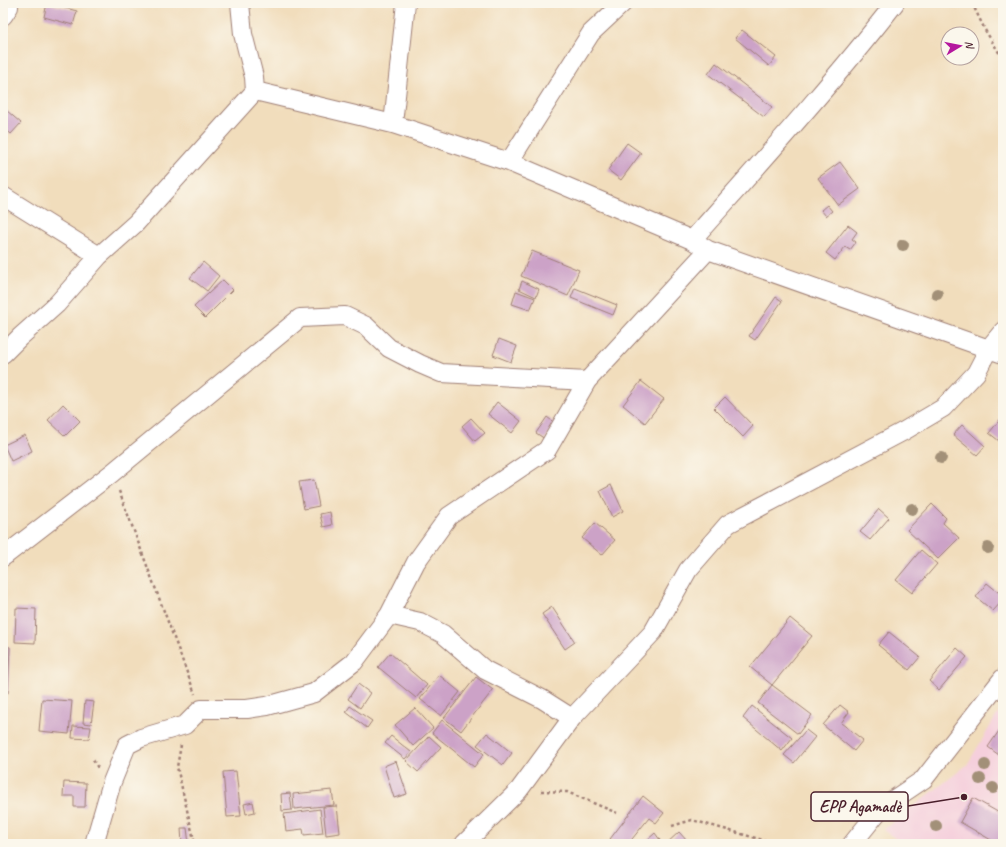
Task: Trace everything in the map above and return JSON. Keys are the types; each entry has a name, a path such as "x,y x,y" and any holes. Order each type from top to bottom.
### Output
{"street":[{"path":"3,354 57,304 99,256 136,223 254,91 254,77 243,34 240,3"},
{"path":"393,124 406,3"},
{"path":"509,162 591,33 623,3"},
{"path":"692,240 799,120 855,54 895,3"},
{"path":"254,91 393,124 509,162 692,240 708,250 996,351"},
{"path":"3,196 99,256"},
{"path":"94,844 112,782 127,745 141,738 185,726 201,709 247,709 267,706 314,693 354,662 389,615 416,562 448,516 547,450 587,381 708,250"},
{"path":"3,557 112,473 300,318 345,316 366,326 389,348 441,373 587,381"},
{"path":"464,844 519,790 572,718 653,632 688,570 728,524 904,431 944,408 996,351 1003,331"},
{"path":"389,615 420,622 443,634 485,670 542,699 572,718"},
{"path":"852,844 882,808 924,779 1003,678"}],"path":[{"path":"972,3 985,30 1003,59"},
{"path":"112,473 201,709"},
{"path":"185,726 177,767 195,844"},
{"path":"519,790 567,792 617,813"},
{"path":"672,826 692,820 777,844"}],"shaded area":[{"path":"1003,705 1003,844 904,844 883,830 967,765"}],"building":[{"path":"47,3 77,11 73,25 44,17"},
{"path":"742,30 776,57 769,66 735,38"},
{"path":"716,63 772,107 764,117 708,74"},
{"path":"6,110 21,123 11,134 3,127 3,114"},
{"path":"627,143 641,153 621,180 608,170"},
{"path":"840,162 860,189 838,205 818,178"},
{"path":"827,205 832,211 826,216 821,210"},
{"path":"848,225 857,232 852,239 856,242 850,250 845,247 835,260 826,253"},
{"path":"532,251 579,270 568,296 521,276"},
{"path":"203,262 219,276 207,291 190,278"},
{"path":"223,280 233,290 205,318 194,307"},
{"path":"522,281 539,289 536,297 519,289"},
{"path":"575,288 617,305 613,315 571,298"},
{"path":"516,291 535,298 530,310 512,304"},
{"path":"776,297 782,301 755,340 749,336"},
{"path":"499,339 517,346 511,362 493,355"},
{"path":"641,381 664,399 645,423 623,405"},
{"path":"725,397 753,426 743,437 714,408"},
{"path":"497,402 521,421 512,433 488,414"},
{"path":"63,404 80,421 65,436 48,420"},
{"path":"1003,416 1003,444 989,433"},
{"path":"547,417 556,424 545,439 536,433"},
{"path":"471,418 485,433 475,441 462,426"},
{"path":"962,425 985,446 977,455 953,435"},
{"path":"25,435 32,451 11,461 4,445"},
{"path":"314,480 319,506 304,509 299,482"},
{"path":"611,485 623,511 612,517 600,491"},
{"path":"932,504 946,518 943,523 959,538 938,559 907,530"},
{"path":"879,509 889,518 870,540 860,532"},
{"path":"330,512 332,525 323,527 320,514"},
{"path":"595,523 615,540 602,555 582,538"},
{"path":"921,550 937,564 912,593 896,580"},
{"path":"987,583 1003,596 1003,600 993,611 976,597"},
{"path":"552,607 575,642 565,649 542,614"},
{"path":"16,608 36,609 35,643 15,642"},
{"path":"790,618 812,636 772,685 750,667"},
{"path":"889,632 920,657 909,670 878,645"},
{"path":"3,646 10,647 8,693 3,693"},
{"path":"957,648 967,657 939,690 929,681"},
{"path":"390,653 427,685 416,698 378,667"},
{"path":"439,675 460,692 441,716 420,699"},
{"path":"476,677 493,690 461,731 444,718"},
{"path":"358,684 370,693 360,708 348,699"},
{"path":"772,685 812,715 798,734 758,703"},
{"path":"42,699 72,701 69,734 39,731"},
{"path":"85,701 94,702 91,724 83,723"},
{"path":"840,705 849,712 841,723 863,740 854,751 823,725"},
{"path":"350,706 372,721 367,728 346,712"},
{"path":"752,706 792,738 782,751 743,718"},
{"path":"415,708 433,728 413,746 395,725"},
{"path":"442,720 484,754 474,767 432,733"},
{"path":"1003,725 1003,758 988,747"},
{"path":"73,726 91,727 89,739 72,738"},
{"path":"806,730 815,737 794,763 784,755"},
{"path":"487,733 512,753 503,765 477,745"},
{"path":"391,736 411,752 405,759 385,743"},
{"path":"429,736 441,747 418,772 406,761"},
{"path":"396,761 407,794 394,798 384,766"},
{"path":"236,771 241,816 227,817 223,772"},
{"path":"64,782 86,783 85,807 74,807 74,796 63,796"},
{"path":"332,790 334,805 294,809 293,794"},
{"path":"290,793 292,810 282,811 281,794"},
{"path":"643,796 664,813 656,823 649,818 628,844 616,844 610,839"},
{"path":"973,798 1003,815 1003,844 998,844 960,822"},
{"path":"253,802 255,812 246,814 244,804"},
{"path":"337,806 340,833 326,835 323,807"},
{"path":"320,809 323,833 304,835 303,829 286,831 284,814"},
{"path":"181,828 187,828 189,844 182,844"},
{"path":"679,832 688,842 685,844 666,844"},
{"path":"655,833 660,840 655,844 648,844 645,842"}],"place":[{"name":"EPP Agamadè","path":"964,797"}]}
